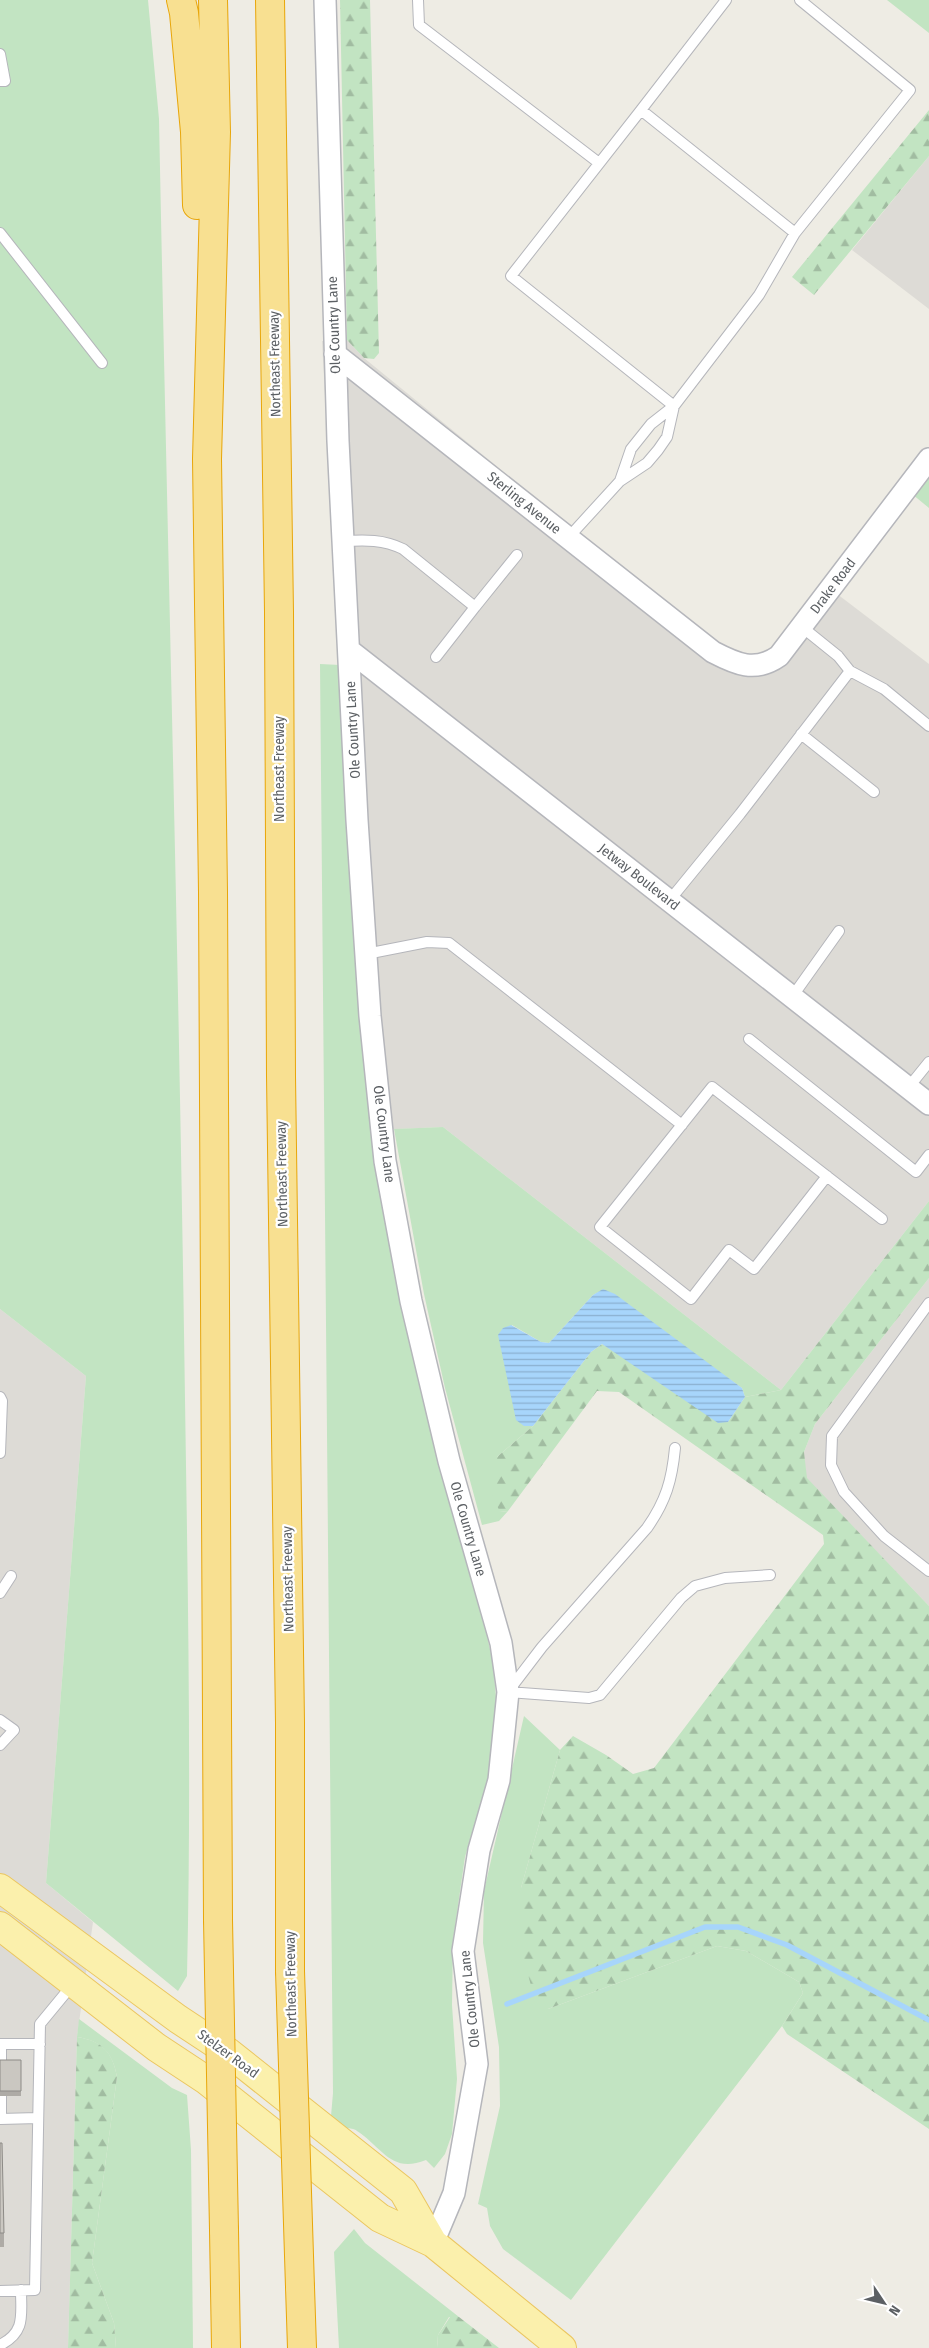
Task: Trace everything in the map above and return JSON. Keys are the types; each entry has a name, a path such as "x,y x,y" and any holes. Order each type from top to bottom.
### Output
{"highway":[{"path":"181,0 184,13 195,132 207,459 213,892 218,1920 226,2348"},
{"path":"207,459 216,132 213,0"},
{"name":"Northeast Freeway","path":"270,1 279,612 280,1076 290,1723 290,1971 302,2348"}],"main road":[{"name":"Stelzer Road","path":"0,1888 178,2019 228,2052 403,2191 433,2243"},
{"name":"Stelzer Road","path":"0,1926 156,2047 206,2080 380,2218 433,2243 562,2348"}],"street":[{"name":"Ole Country Lane","path":"325,0 335,354 343,541 370,1016 385,1161 411,1301 449,1461 501,1643 508,1692 499,1780 479,1850 463,1951 477,2064 454,2193 433,2243"},
{"name":"Sterling Avenue","path":"335,354 713,652"},
{"name":"Drake Road","path":"713,652 735,664 754,666 768,664 778,656 929,459"},
{"name":"Jetway Boulevard","path":"349,650 929,1104"}],"lane":[{"path":"418,0 419,25 599,163"},
{"path":"674,406 511,276 726,0"},
{"path":"620,481 631,449 652,424 674,406 759,295 795,232 910,90 800,0"},
{"path":"0,54 5,81 0,81"},
{"path":"641,110 795,232"},
{"path":"0,233 102,363"},
{"path":"568,538 620,481 647,463 658,450 667,437 674,406"},
{"path":"343,541 372,540 391,543 403,549 475,607"},
{"path":"436,657 517,555"},
{"path":"802,627 838,656 850,671 884,689 929,726"},
{"path":"670,901 850,671"},
{"path":"801,734 874,792"},
{"path":"792,997 840,931"},
{"path":"366,954 427,942 449,943 682,1125"},
{"path":"749,1039 916,1172 929,1156"},
{"path":"908,1088 929,1062"},
{"path":"826,1176 754,1269 729,1250 691,1298 600,1227 712,1087 882,1219"},
{"path":"929,1303 832,1436 831,1465 844,1492 877,1529 929,1571"},
{"path":"0,1397 2,1402 0,1453"},
{"path":"508,1692 542,1647 647,1528 662,1507 672,1475 675,1448"},
{"path":"508,1692 589,1698 600,1694 681,1598 695,1586 725,1578 770,1575"},
{"path":"0,1593 11,1576"},
{"path":"0,1720 14,1730 0,1745"},
{"path":"0,2291 35,2290 40,2024 73,1984"},
{"path":"0,2065 0,2044 40,2044"},
{"path":"1,2096 0,2118 38,2118"},
{"path":"0,2345 14,2337 21,2322 21,2290"}],"shaded area":[{"path":"929,156 929,309 852,250"},
{"path":"347,340 364,358 694,627 719,645 747,655 766,651 785,636 824,584 929,664 929,1201 781,1390 443,1127 373,1130 355,940 322,341"},
{"path":"929,1278 929,1606 806,1478 804,1452 815,1424"},
{"path":"0,1309 86,1376 46,1883 93,1922 77,2037 68,2348 0,2348"}],"green space":[{"path":"0,0 148,0 159,119 179,1029 188,1654 187,1976 178,1991 46,1883 86,1376 0,1309"},
{"path":"340,0 370,0 379,353 374,359 364,358 347,340"},
{"path":"887,0 929,0 929,33"},
{"path":"929,110 929,156 814,295 792,277"},
{"path":"929,473 929,508 912,494"},
{"path":"320,664 340,665 355,940 437,1450 486,1631 493,1663 496,1697 496,1725 489,1774 465,1857 453,1940 452,2005 457,2079 452,2134 445,2154 434,2168 426,2160 404,2164 388,2157 356,2130 344,2127 331,2116 333,2093"},
{"path":"443,1127 781,1390 745,1397 742,1388 603,1290 593,1295 549,1343 541,1342 512,1325 524,1426 533,1426 497,1457 500,1512 508,1511 499,1521 482,1525 445,1388 424,1294 394,1129"},
{"path":"929,1201 929,1278 815,1424 804,1452 807,1478 929,1606 929,2129 787,2034 782,2026 803,1993 799,1982 746,1951 717,1946 548,2009 536,2004 520,1945 521,1888 560,1750 573,1736 606,1755 633,1774 654,1768 824,1544 823,1535 619,1392 597,1391 508,1511 500,1512 492,1495 497,1457 533,1426 591,1352 602,1344 728,1422 745,1397 781,1390"},
{"path":"524,1716 560,1750 521,1888 548,2009 717,1946 746,1951 799,1982 803,1993 782,2026 571,2300 503,2249 490,2226 487,2208 478,2204 500,2106 499,2047 483,1943 484,1891"},
{"path":"79,2019 172,2088 187,2095 191,2150 193,2348 116,2348 114,2323 92,2263 117,2077 113,2061 100,2045 77,2037"},
{"path":"77,2037 94,2042 105,2050 113,2061 117,2077 92,2263 114,2323 116,2348 68,2348"},
{"path":"354,2229 365,2243 459,2317 449,2317 438,2335 437,2348 339,2348 334,2252"},
{"path":"450,2317 459,2317 499,2348 437,2348 438,2335"}],"water":[{"path":"603,1289 615,1294 742,1388 745,1397 728,1422 718,1423 602,1344 591,1352 533,1426 524,1426 516,1420 498,1335 503,1328 511,1325 541,1342 549,1343 593,1295"}],"building":[{"path":"0,2060 21,2060 21,2091 0,2091"},
{"path":"0,2143 2,2143 4,2233 0,2233"}],"waterway":[{"path":"507,2004 705,1927 738,1927 787,1945 929,2020"}]}
